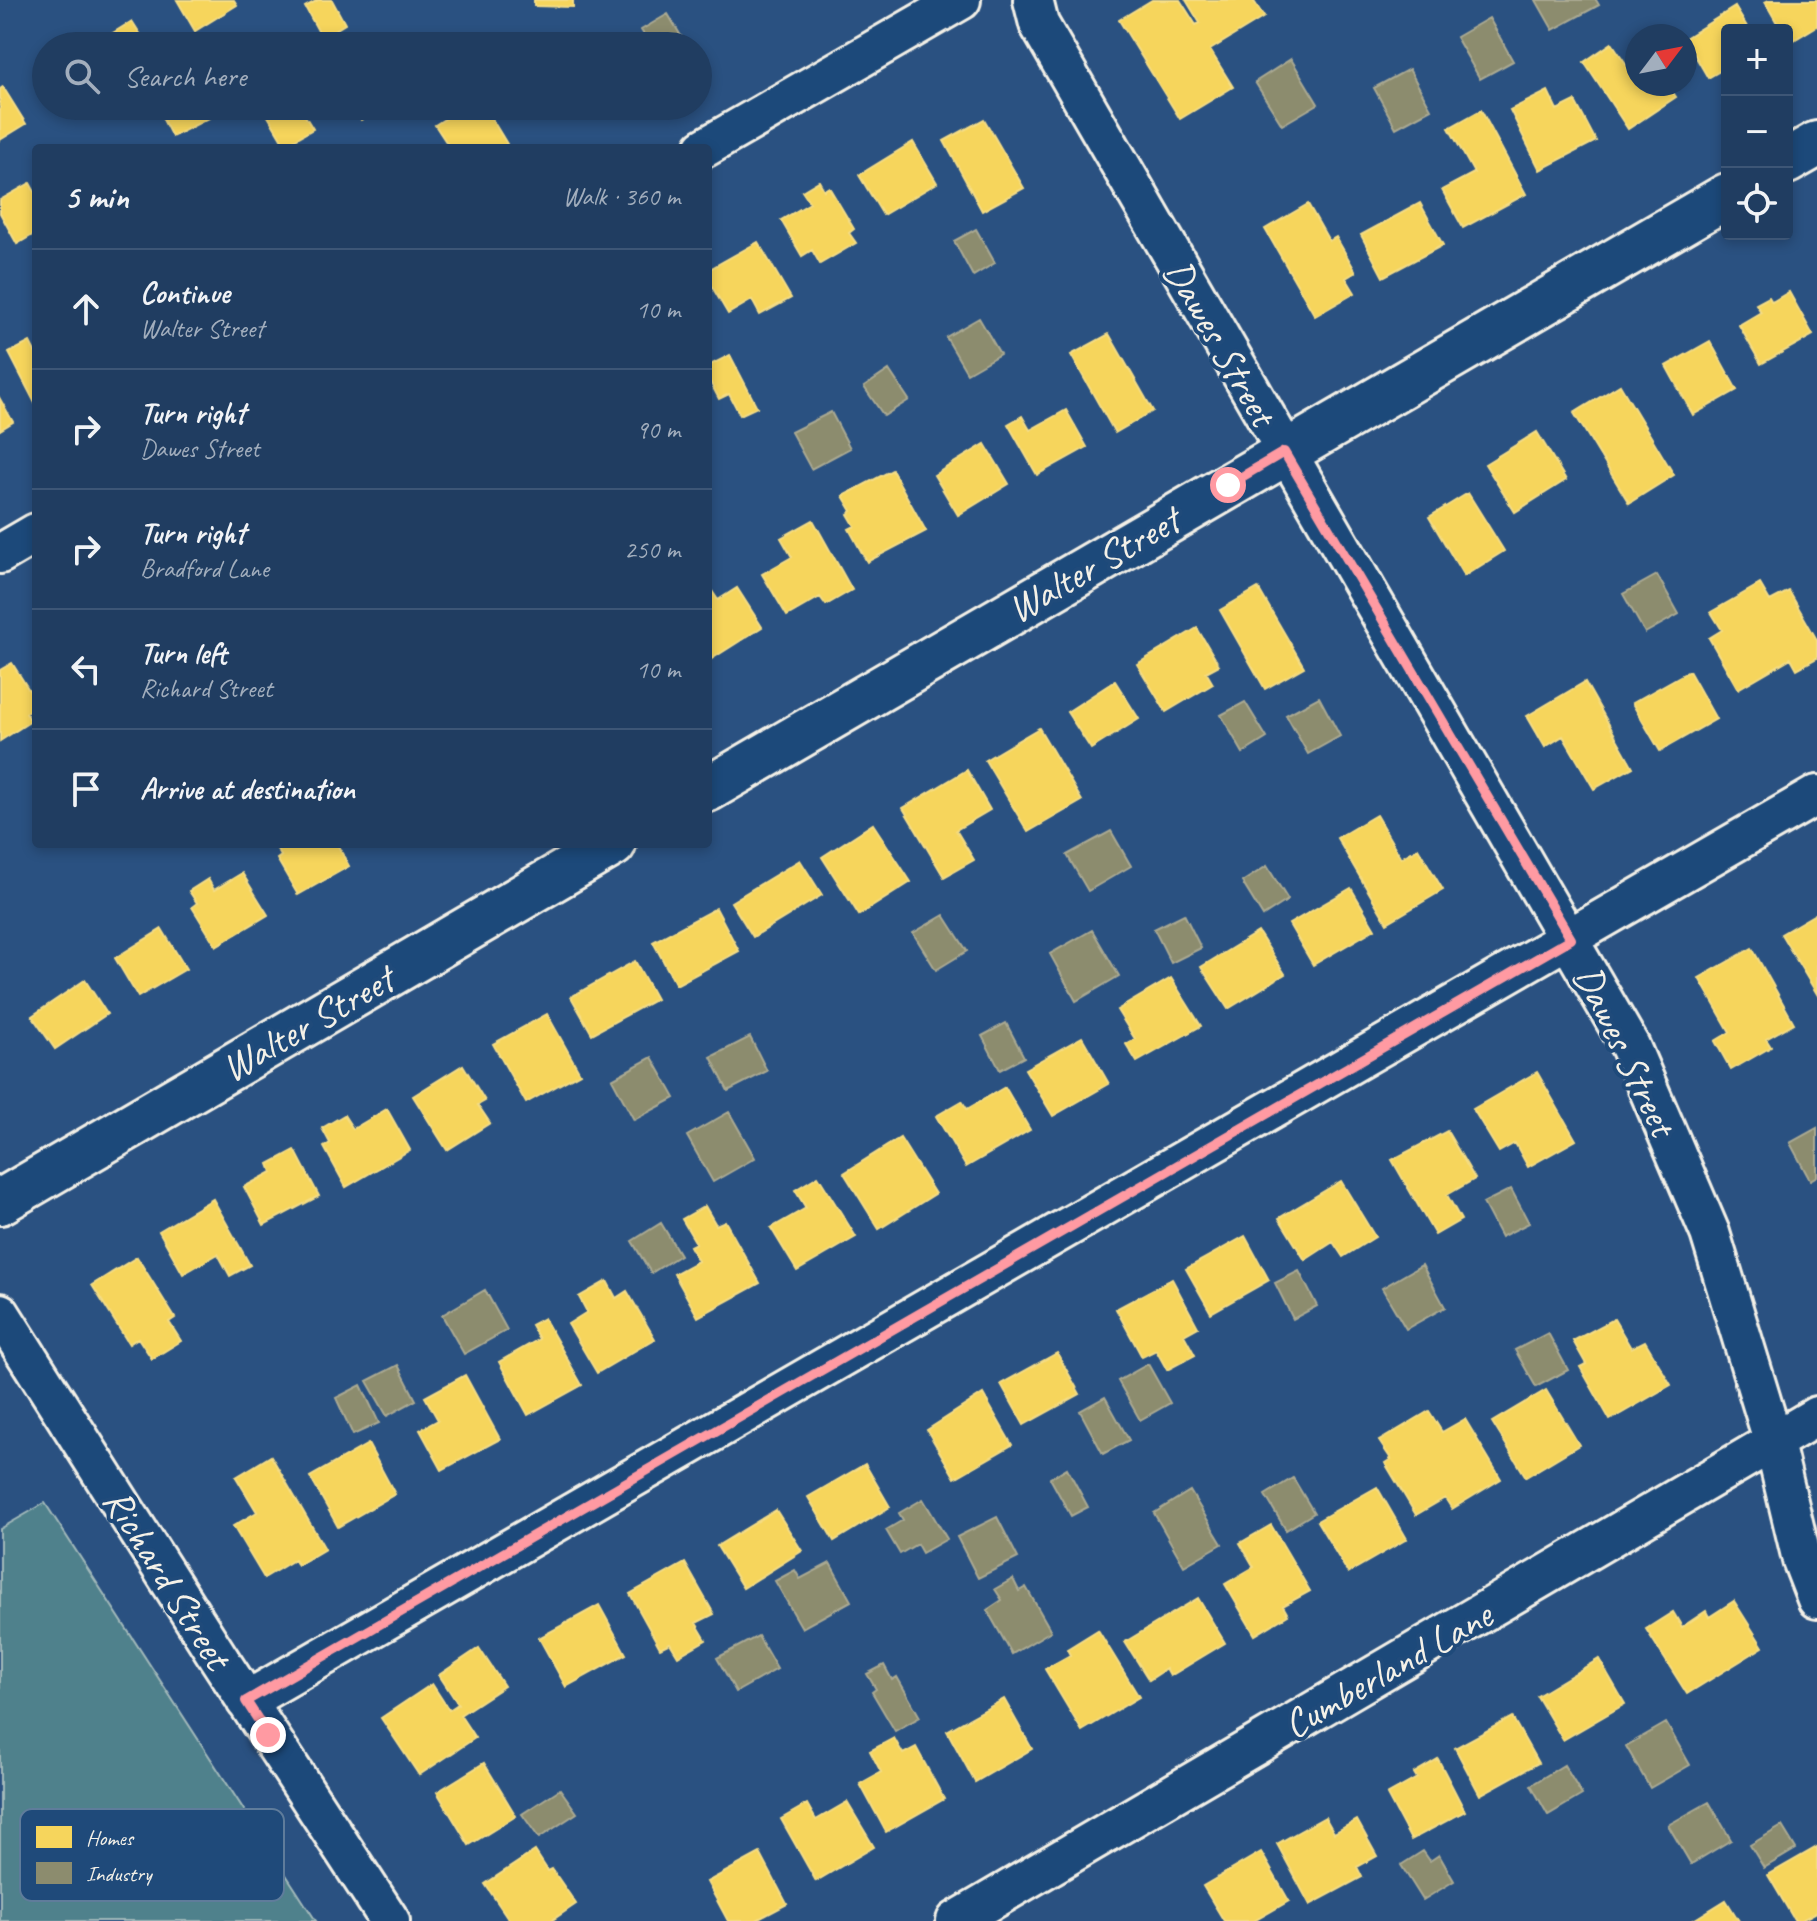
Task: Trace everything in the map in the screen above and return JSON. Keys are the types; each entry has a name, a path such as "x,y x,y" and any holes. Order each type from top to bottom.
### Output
{"street":[{"path":"711,144 961,0"},
{"name":"Dawes Street","path":"1033,0 1039,24 1284,452 1571,939 1630,1046 1710,1233 1774,1443 1802,1560 1817,1599"},
{"path":"1793,158 1817,144"},
{"name":"Walter Street","path":"712,787 1721,199"},
{"path":"0,554 32,535"},
{"path":"246,1701 1817,795"},
{"name":"Walter Street","path":"0,1202 606,848"},
{"name":"Richard Street","path":"0,1313 246,1701 390,1921"},
{"name":"Cumberland Lane","path":"956,1921 1817,1416"}],"green space":[{"path":"45,1503 243,1809 20,1809 20,1901 284,1901 284,1872 316,1921 0,1921 0,1529"}],"building: Homes":[{"path":"177,0 234,0 237,5 195,31"},
{"path":"318,0 332,0 345,24 332,32 319,32 305,7"},
{"path":"534,0 573,0 573,7 534,6"},
{"path":"1152,0 1180,0 1196,25 1200,23 1186,0 1253,0 1264,17 1210,50 1233,87 1180,119 1119,20"},
{"path":"1817,0 1817,26 1793,41 1793,24 1778,24 1765,2"},
{"path":"1735,7 1745,24 1721,24 1721,70 1708,78 1697,59 1697,31"},
{"path":"132,21 139,32 114,32"},
{"path":"1612,43 1625,62 1625,96 1676,97 1628,129 1584,62"},
{"path":"3,87 26,124 0,140 0,89"},
{"path":"1548,91 1557,110 1575,101 1596,141 1540,170 1510,110"},
{"path":"1481,110 1526,194 1463,228 1442,190 1474,173 1449,128"},
{"path":"984,119 1024,188 982,211 944,141"},
{"path":"163,120 205,120 172,137"},
{"path":"270,120 308,120 313,129 284,144"},
{"path":"443,120 492,120 507,144 447,144 435,125"},
{"path":"913,142 937,183 883,215 859,175"},
{"path":"819,181 824,190 829,187 854,229 849,233 856,243 820,264 812,250 802,256 781,220 810,203 802,191"},
{"path":"30,183 32,235 17,244 0,213 0,200"},
{"path":"1420,203 1443,245 1383,277 1361,235"},
{"path":"1308,204 1329,241 1336,237 1356,272 1346,278 1355,293 1315,316 1265,229"},
{"path":"758,242 791,298 760,315 752,300 728,314 712,287 712,268"},
{"path":"1789,292 1813,335 1761,364 1739,325 1761,312 1756,304 1769,297 1772,302"},
{"path":"1109,334 1153,411 1115,433 1071,355"},
{"path":"1710,341 1737,390 1693,415 1666,366"},
{"path":"30,342 32,397 9,353"},
{"path":"730,355 757,407 740,415 729,394 719,399 712,386 712,364"},
{"path":"1620,385 1674,475 1629,503 1574,413"},
{"path":"0,399 13,422 0,430"},
{"path":"1066,410 1087,447 1037,475 1008,424 1022,416 1030,430"},
{"path":"1537,432 1566,480 1515,512 1485,464"},
{"path":"985,444 1009,484 958,515 934,475"},
{"path":"892,470 926,531 867,562 849,529 855,526 848,514 852,511 843,496"},
{"path":"1468,493 1504,551 1464,576 1429,517"},
{"path":"813,520 852,590 826,605 820,597 787,616 762,574 792,557 781,538"},
{"path":"1760,584 1770,601 1789,591 1817,640 1817,658 1797,669 1791,658 1738,689 1709,638 1722,630 1711,612"},
{"path":"737,588 762,627 712,659 712,591 718,600"},
{"path":"1258,588 1304,667 1265,689 1220,610"},
{"path":"1197,628 1219,665 1206,672 1213,684 1166,712 1137,664"},
{"path":"12,663 32,695 32,709 26,713 31,721 0,741 0,670"},
{"path":"1689,671 1716,719 1660,751 1632,703"},
{"path":"1115,681 1139,719 1091,749 1067,712"},
{"path":"1585,682 1633,767 1594,789 1563,736 1545,747 1527,716"},
{"path":"1039,728 1082,801 1028,832 985,760"},
{"path":"967,770 990,810 956,830 974,860 944,877 903,808"},
{"path":"1376,815 1401,858 1418,848 1443,890 1387,923 1337,838"},
{"path":"873,824 911,882 859,915 822,857"},
{"path":"276,848 339,848 349,866 298,895 277,859 281,856"},
{"path":"800,860 822,895 753,937 731,902"},
{"path":"242,873 268,915 216,946 192,907 197,903 189,891 208,879 214,890"},
{"path":"1351,888 1375,929 1313,965 1289,924"},
{"path":"716,908 739,951 676,985 653,942"},
{"path":"1817,913 1817,994 1781,934"},
{"path":"162,929 186,969 138,997 115,958"},
{"path":"1258,932 1285,974 1228,1009 1201,967"},
{"path":"1752,948 1794,1023 1766,1039 1771,1047 1731,1070 1715,1041 1730,1032 1699,978"},
{"path":"635,961 656,999 592,1034 571,997"},
{"path":"1171,978 1201,1026 1137,1062 1126,1044 1135,1039 1117,1010"},
{"path":"85,980 107,1014 55,1049 32,1016"},
{"path":"547,1014 580,1073 526,1103 493,1044"},
{"path":"1082,1037 1109,1084 1053,1116 1025,1069"},
{"path":"463,1065 485,1101 478,1105 490,1123 447,1150 413,1096"},
{"path":"1537,1072 1576,1140 1528,1167 1515,1143 1499,1152 1473,1109"},
{"path":"1005,1087 1030,1130 966,1167 936,1116 962,1101 967,1109"},
{"path":"387,1109 410,1150 346,1187 324,1147 330,1143 322,1128 344,1115 353,1129"},
{"path":"1447,1131 1475,1179 1447,1195 1461,1220 1435,1235 1392,1160"},
{"path":"900,1138 935,1194 879,1229 844,1173"},
{"path":"295,1150 319,1196 264,1225 244,1187 272,1172 269,1164"},
{"path":"818,1176 856,1237 797,1271 771,1228 806,1208 795,1190"},
{"path":"1341,1181 1375,1237 1343,1257 1333,1242 1305,1260 1279,1218"},
{"path":"213,1199 250,1265 230,1276 218,1254 183,1274 159,1231"},
{"path":"705,1206 716,1225 725,1221 760,1283 698,1317 674,1274 698,1261 690,1246 696,1243 682,1219"},
{"path":"1245,1236 1269,1280 1211,1313 1186,1269"},
{"path":"137,1257 175,1318 169,1322 181,1341 152,1359 138,1338 129,1344 92,1285"},
{"path":"1172,1279 1198,1327 1184,1335 1195,1355 1167,1370 1156,1350 1142,1357 1116,1309"},
{"path":"607,1281 616,1298 627,1291 655,1339 597,1373 568,1324 587,1312 579,1297"},
{"path":"544,1318 582,1385 528,1415 499,1362 539,1339 531,1325"},
{"path":"1614,1319 1631,1348 1645,1341 1671,1385 1610,1420 1580,1367 1586,1364 1573,1341"},
{"path":"1057,1353 1080,1394 1024,1425 1001,1384"},
{"path":"465,1375 500,1439 442,1470 420,1430 438,1420 425,1397"},
{"path":"1546,1390 1579,1445 1526,1477 1492,1422"},
{"path":"983,1394 1012,1445 955,1478 927,1430"},
{"path":"1429,1411 1442,1432 1465,1419 1501,1479 1452,1509 1445,1498 1416,1515 1385,1463 1391,1459 1379,1441"},
{"path":"368,1444 395,1494 338,1527 310,1477"},
{"path":"271,1456 325,1549 298,1565 294,1560 264,1578 233,1526 257,1512 236,1477"},
{"path":"865,1464 890,1507 834,1541 808,1497"},
{"path":"1377,1487 1407,1539 1348,1573 1317,1521"},
{"path":"776,1510 802,1551 743,1588 717,1546"},
{"path":"1271,1525 1310,1591 1283,1606 1288,1615 1255,1635 1225,1584 1254,1567 1240,1543"},
{"path":"685,1563 714,1614 696,1623 706,1640 678,1656 670,1643 660,1648 630,1594"},
{"path":"1198,1598 1225,1643 1170,1676 1166,1669 1149,1680 1125,1642"},
{"path":"1734,1601 1763,1647 1687,1694 1646,1629 1673,1612 1682,1627 1706,1611 1709,1617"},
{"path":"599,1605 626,1654 566,1687 539,1638"},
{"path":"1098,1630 1139,1697 1082,1731 1045,1669 1070,1655 1067,1649"},
{"path":"479,1648 504,1686 460,1715 475,1738 419,1775 381,1718 432,1684 449,1710 458,1704 439,1675"},
{"path":"1599,1659 1625,1704 1563,1740 1537,1696"},
{"path":"1004,1699 1032,1749 975,1782 947,1731"},
{"path":"1512,1717 1538,1763 1480,1795 1455,1748"},
{"path":"894,1738 903,1754 916,1747 944,1799 886,1832 860,1784 881,1772 870,1751"},
{"path":"1438,1759 1465,1811 1411,1840 1387,1795 1417,1778 1414,1773"},
{"path":"484,1763 516,1816 469,1845 437,1792"},
{"path":"847,1802 874,1847 816,1881 781,1819 807,1804 816,1820"},
{"path":"1325,1817 1334,1833 1357,1820 1377,1856 1357,1867 1362,1877 1310,1905 1277,1844"},
{"path":"1817,1847 1817,1912 1795,1921 1768,1875"},
{"path":"535,1851 548,1871 552,1869 576,1904 551,1921 510,1921 485,1884"},
{"path":"1261,1852 1289,1901 1254,1921 1224,1921 1203,1886"},
{"path":"760,1853 787,1904 755,1921 728,1921 707,1882"},
{"path":"1726,1900 1739,1921 1692,1921"}],"building: Industry":[{"path":"1536,0 1596,0 1599,5 1553,30"},
{"path":"668,14 679,32 642,32"},
{"path":"1489,18 1513,61 1480,79 1456,37"},
{"path":"1291,59 1318,104 1282,125 1255,82"},
{"path":"1409,69 1431,109 1396,128 1374,88"},
{"path":"976,229 995,263 973,276 954,241"},
{"path":"979,318 1000,354 967,373 946,337"},
{"path":"889,370 909,400 884,416 864,387"},
{"path":"831,412 850,448 811,469 791,432"},
{"path":"1657,575 1679,614 1645,633 1623,594"},
{"path":"1319,697 1340,736 1308,754 1286,715"},
{"path":"1245,702 1267,738 1243,753 1221,715"},
{"path":"1111,831 1131,866 1088,891 1067,855"},
{"path":"1267,866 1288,900 1263,916 1242,882"},
{"path":"1184,914 1201,948 1171,963 1154,929"},
{"path":"944,915 967,951 936,970 913,933"},
{"path":"1092,930 1119,976 1076,1001 1050,954"},
{"path":"1006,1023 1024,1057 1000,1070 982,1036"},
{"path":"750,1037 767,1071 728,1091 711,1057"},
{"path":"652,1057 675,1098 634,1120 612,1079"},
{"path":"729,1112 755,1158 713,1182 687,1136"},
{"path":"1817,1128 1817,1176 1810,1180 1790,1143"},
{"path":"1511,1189 1529,1223 1501,1237 1483,1203"},
{"path":"661,1223 680,1255 651,1273 632,1241"},
{"path":"1422,1265 1445,1307 1406,1329 1382,1288"},
{"path":"1299,1271 1317,1306 1293,1319 1275,1283"},
{"path":"485,1290 507,1330 464,1354 442,1315"},
{"path":"1548,1333 1568,1370 1536,1387 1515,1350"},
{"path":"1148,1364 1170,1403 1140,1420 1118,1381"},
{"path":"398,1365 416,1400 387,1416 367,1381"},
{"path":"361,1385 379,1423 353,1435 336,1398"},
{"path":"1105,1397 1129,1440 1103,1454 1080,1411"},
{"path":"1067,1468 1088,1507 1071,1516 1050,1478"},
{"path":"1293,1478 1314,1513 1286,1530 1265,1495"},
{"path":"1190,1491 1222,1544 1184,1566 1154,1513"},
{"path":"923,1499 947,1539 922,1553 917,1544 900,1554 886,1530 903,1520 899,1513"},
{"path":"997,1517 1018,1558 978,1578 957,1537"},
{"path":"830,1563 851,1601 802,1628 775,1581 795,1570 800,1579"},
{"path":"1013,1579 1019,1591 1026,1587 1051,1631 1012,1654 987,1610 1002,1600 995,1589"},
{"path":"758,1636 777,1669 736,1692 717,1658"},
{"path":"884,1665 892,1680 897,1677 920,1717 895,1731 872,1692 876,1689 867,1674"},
{"path":"1666,1723 1690,1765 1650,1788 1626,1746"},
{"path":"1564,1765 1582,1795 1548,1815 1531,1785"},
{"path":"560,1789 577,1813 539,1838 522,1814"},
{"path":"1709,1802 1731,1840 1691,1864 1668,1825"},
{"path":"1782,1826 1796,1849 1764,1868 1750,1845"},
{"path":"1423,1851 1430,1861 1439,1855 1454,1881 1423,1900 1401,1865"}],"route":[{"path":"268,1735 246,1701 1571,939 1284,452 1228,485"}]}
